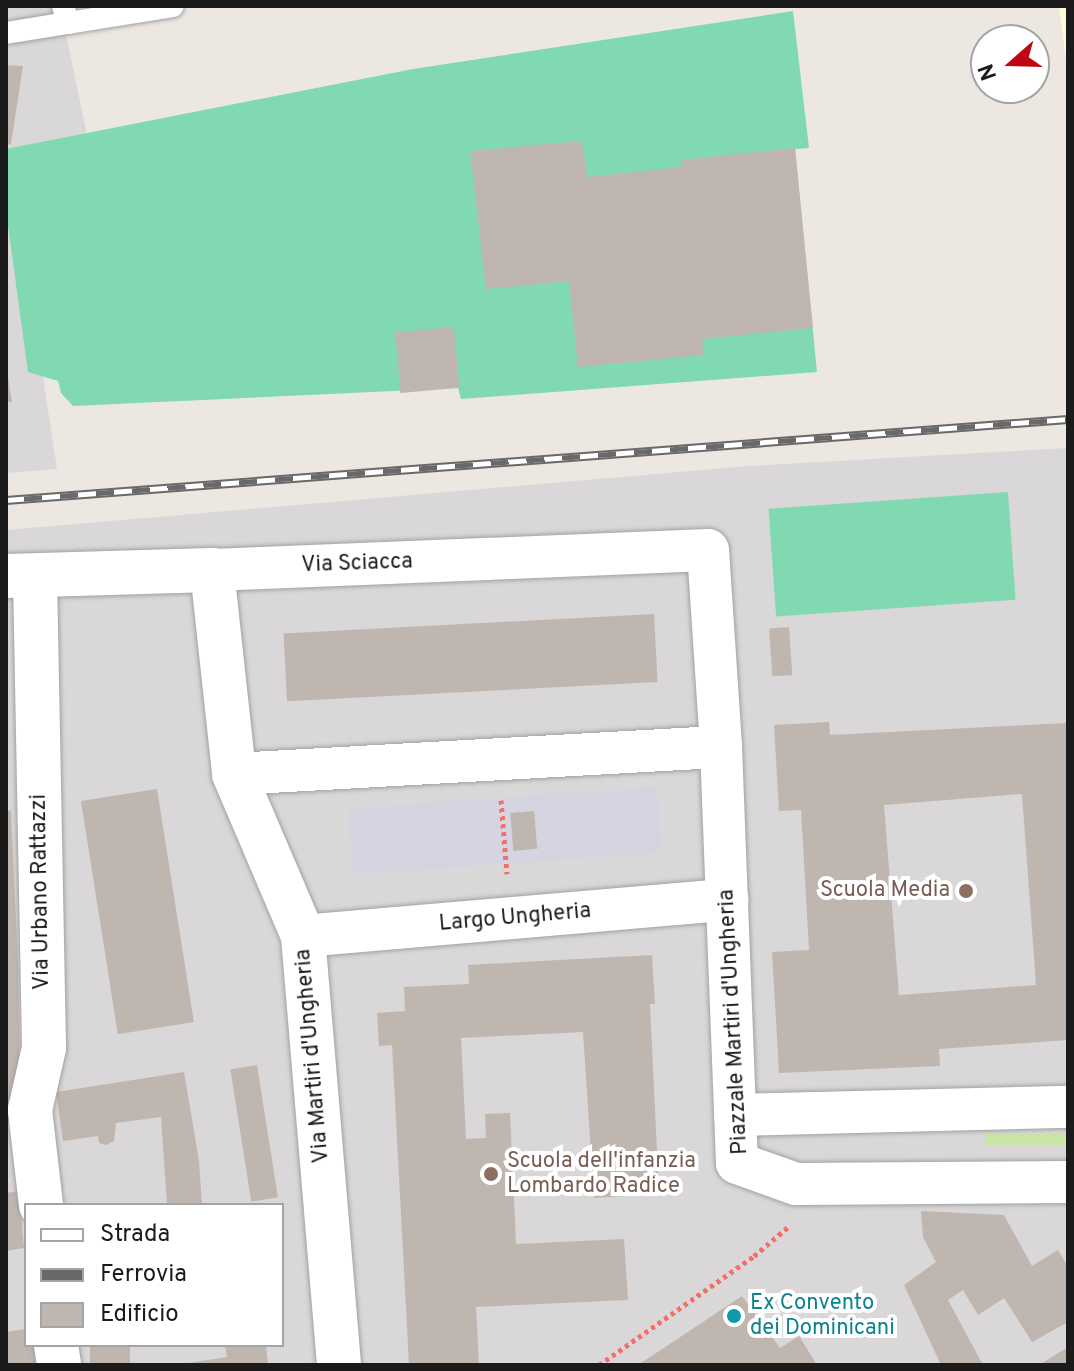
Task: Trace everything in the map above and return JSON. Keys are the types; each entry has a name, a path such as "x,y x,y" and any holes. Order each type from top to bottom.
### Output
{"street":[{"name":"Via Sciacca","path":"21,576 708,550"},
{"name":"Piazzale Martiri d'Ungheria","path":"708,550 721,747 737,1163 796,1184 1068,1182"},
{"name":"Via Martiri d'Ungheria","path":"212,570 234,774 303,936 339,1365"},
{"name":"Via Urbano Rattazzi","path":"21,576 44,1048 30,1110 41,1203"},
{"path":"234,774 721,747"},
{"name":"Largo Ungheria","path":"303,936 727,900"},
{"path":"735,1115 1068,1107"}],"lane":[{"path":"6,33 66,14 173,6"}],"path":[{"path":"499,759 510,919"},
{"path":"599,1365 754,1256"}],"shaded area":[{"path":"6,6 60,6 107,230 22,239 57,469 6,473"},
{"path":"1059,6 1068,6 1068,77"},
{"path":"1068,448 1068,1365 6,1365 6,530 749,466"},
{"path":"657,787 662,853 352,874 348,809"}],"green space":[{"path":"793,11 809,148 795,149 817,372 461,399 458,388 73,406 61,393 58,381 28,372 6,211 6,149 413,69"},
{"path":"1008,492 1016,600 776,616 769,509"},
{"path":"985,1134 1068,1134 1068,1146 985,1146"}],"building":[{"path":"6,65 23,66 11,144 6,145"},
{"path":"582,141 587,177 682,167 681,160 795,148 813,328 702,339 704,355 578,367 569,281 486,289 470,151"},
{"path":"454,327 459,388 401,393 395,332"},
{"path":"6,366 12,402 6,402"},
{"path":"654,614 658,682 287,701 284,633"},
{"path":"789,627 792,675 772,676 769,628"},
{"path":"829,722 830,735 1068,723 1068,1040 939,1049 940,1066 779,1073 772,952 809,950 801,810 779,811 774,725","holes":["1022,794 1036,985 899,995 884,805"]},
{"path":"157,789 194,1022 118,1034 81,801"},
{"path":"6,810 11,811 18,963 20,1078 13,1122 6,1121"},
{"path":"534,811 537,849 513,851 510,813"},
{"path":"652,955 655,1004 650,1004 659,1194 594,1198 583,1032 461,1038 466,1139 486,1138 485,1114 510,1113 516,1244 624,1239 628,1300 476,1307 479,1365 409,1365 392,1045 379,1046 377,1013 405,1011 404,987 469,984 468,965"},
{"path":"257,1065 278,1197 251,1202 230,1069"},
{"path":"184,1072 199,1161 202,1203 167,1203 161,1117 116,1123 114,1141 106,1145 99,1143 98,1136 63,1141 56,1092"},
{"path":"19,1191 24,1248 6,1251 6,1193"},
{"path":"921,1211 1004,1215 1032,1266 1058,1250 1068,1267 1068,1322 1032,1342 1004,1298 978,1315 963,1290 948,1300 983,1365 941,1365 904,1285 936,1262 923,1237"},
{"name":"Ex Convento dei Dominicani","path":"742,1296 780,1348 799,1336 817,1365 638,1365"},
{"path":"24,1329 24,1347 34,1347 36,1365 6,1365 6,1332"},
{"path":"90,1347 130,1347 130,1365 90,1365"},
{"path":"225,1347 266,1347 268,1365 176,1365 227,1357"},
{"path":"1068,1347 1068,1365 1039,1365"}],"railway":[{"path":"6,500 1068,419"}],"place":[{"name":"Scuola Media","path":"966,891"},
{"name":"Scuola dell'infanzia Lombardo Radice","path":"491,1174"},
{"name":"Ex Convento dei Dominicani","path":"734,1316"}]}
